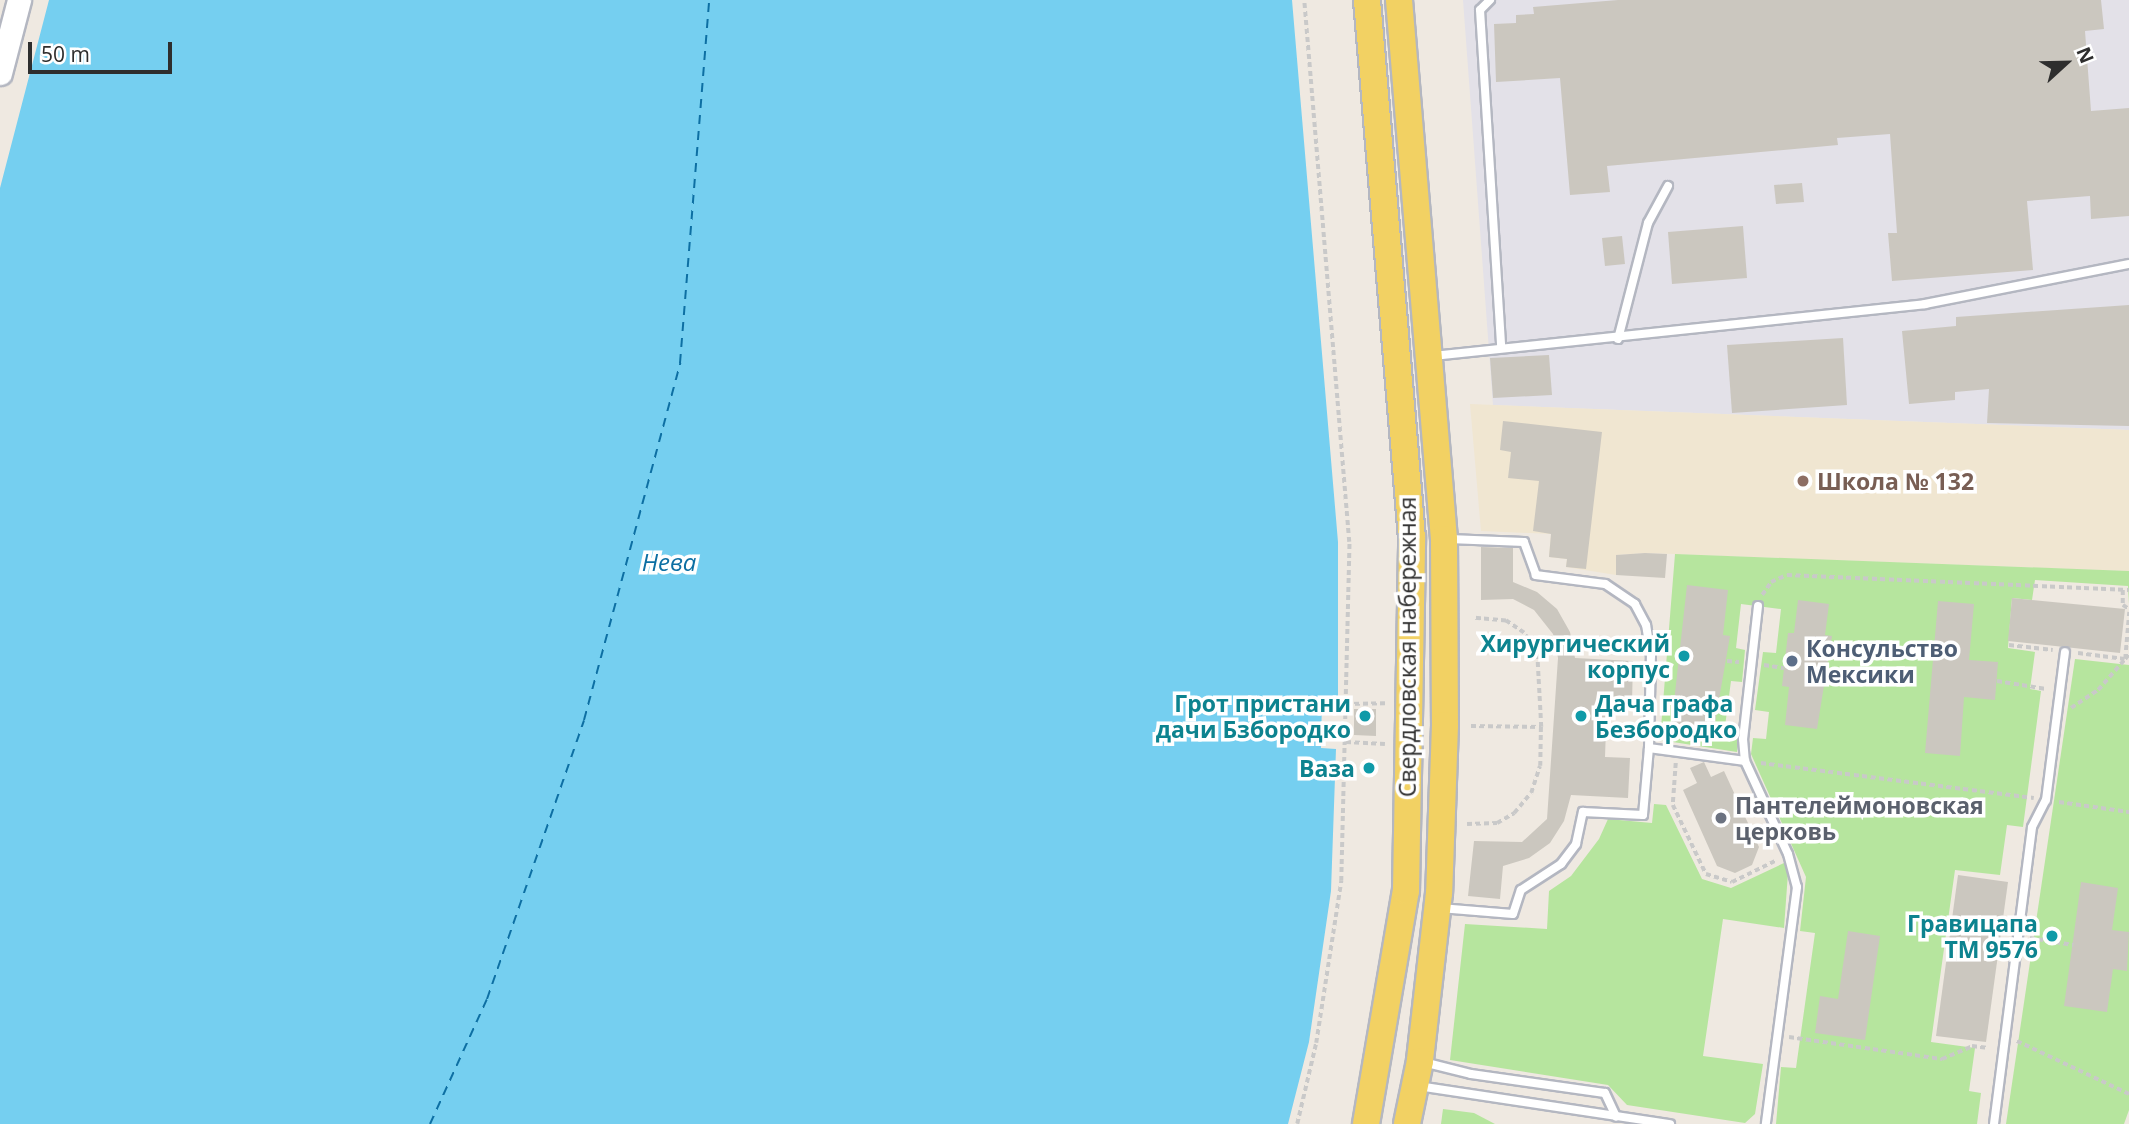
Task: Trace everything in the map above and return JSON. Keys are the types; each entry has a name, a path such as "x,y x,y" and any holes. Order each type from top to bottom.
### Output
{"main road":[{"path":"0,73 19,0"},
{"name":"Свердловская набережная","path":"1366,1124 1406,891 1412,538 1367,0"},
{"name":"Свердловская набережная","path":"1399,0 1444,539 1445,725 1437,908 1418,1073 1407,1124"}],"lane":[{"path":"1490,0 1480,10 1501,346"},
{"path":"1618,338 1648,223 1668,186"},
{"path":"1429,356 1489,352 1501,346 1618,338 1925,304 2129,264"},
{"path":"1437,908 1513,914 1521,890 1560,864 1576,844 1583,812 1643,816 1649,748 1651,656 1646,625 1635,604 1605,584 1536,575 1524,542 1444,539"},
{"path":"1758,606 1743,739 1745,761 1788,855 1797,887 1766,1124"},
{"path":"1994,1124 2032,827 2046,800 2066,652"},
{"path":"1649,748 1745,761"},
{"path":"1418,1073 1616,1116 1670,1124"},
{"path":"1418,1073 1471,1074 1605,1093 1616,1116"}],"path":[{"path":"1297,1124 1316,1043 1341,881 1349,542 1304,0"},
{"path":"1758,606 1764,589 1787,575 2129,590"},
{"path":"2057,716 2098,690 2125,659 2129,611 2123,605 2123,590"},
{"path":"1467,824 1497,823 1514,813 1531,793 1539,766 1541,727 1537,654 1524,633 1506,621 1472,618"},
{"path":"1997,681 2060,691"},
{"path":"1346,704 1385,703"},
{"path":"1471,726 1541,727"},
{"path":"1346,742 1385,744"},
{"path":"1677,751 1673,805 1706,874 1731,881 1788,855"},
{"path":"1745,761 2129,812"},
{"path":"2019,936 2073,945"},
{"path":"1778,1035 1942,1059 1972,1046 1989,1048"},
{"path":"2006,1036 2129,1094"}],"shaded area":[{"path":"1463,0 2129,0 2129,430 1493,405"},
{"name":"Школа № 132","path":"1470,404 2129,430 2129,571 1646,553 1616,555 1616,575 1566,567 1567,559 1549,557 1551,534 1481,531"}],"green space":[{"path":"1675,554 2129,571 2129,604 2128,586 2035,580 2032,600 2012,598 2008,648 2035,652 2030,689 2041,691 2023,827 2007,825 2000,875 1955,870 1931,1042 1975,1048 1969,1091 1981,1093 1977,1124 1776,1124 1781,1067 1796,1068 1815,933 1800,931 1806,877 1751,754 1753,738 1766,739 1769,712 1755,710 1763,652 1776,653 1781,609 1741,604 1736,648 1745,650 1742,682 1731,681 1724,734 1739,736 1737,752 1660,740"},
{"path":"2075,659 2129,665 2129,1110 2124,1124 2006,1124"},
{"path":"1654,804 1666,805 1702,879 1731,888 1784,863 1788,873 1784,928 1723,919 1703,1056 1763,1064 1755,1114 1745,1123 1627,1105 1608,1085 1450,1060 1465,924 1547,929 1549,891 1571,876 1599,839 1608,819 1652,823"},
{"path":"1443,1109 1474,1113 1495,1124 1441,1124"}],"water":[{"name":"Нева","path":"49,0 1292,0 1338,542 1338,698 1322,698 1321,748 1336,749 1331,891 1309,1042 1288,1124 0,1124 0,188"}],"building":[{"path":"1618,0 2101,0 2104,29 2085,31 2091,111 2129,108 2129,216 2091,219 2090,196 2027,201 2033,270 1892,281 1888,233 1897,233 1890,134 1837,138 1838,145 1607,166 1610,192 1570,195 1560,78 1496,82 1494,24 1516,23 1516,15 1534,14 1533,7"},
{"path":"1802,183 1804,202 1776,204 1774,185"},
{"path":"1743,226 1747,278 1672,284 1668,232"},
{"path":"1622,236 1625,264 1605,266 1602,238"},
{"path":"2129,305 2129,426 1987,423 1989,389 1955,392 1955,400 1909,404 1902,331 1956,326 1956,317"},
{"path":"1843,338 1847,405 1732,413 1727,345"},
{"path":"1549,355 1552,395 1493,398 1490,358"},
{"path":"1503,421 1602,432 1586,569 1566,567 1567,559 1549,557 1551,534 1533,531 1539,481 1508,478 1511,452 1500,450"},
{"name":"Дача графа Безбородко","path":"1481,547 1513,548 1513,582 1537,592 1557,609 1570,632 1575,658 1633,661 1632,703 1607,702 1606,729 1605,757 1630,758 1628,798 1571,795 1564,821 1550,843 1529,858 1503,866 1500,899 1468,896 1474,841 1522,842 1547,819 1558,658 1553,634 1534,610 1513,599 1481,600"},
{"path":"1667,554 1665,578 1616,575 1616,555"},
{"path":"1687,585 1728,590 1723,635 1730,636 1713,734 1671,729"},
{"path":"2012,598 2125,609 2120,653 2008,641"},
{"path":"1798,600 1829,604 1825,635 1832,636 1817,729 1785,725 1789,687 1782,686 1788,633 1794,633"},
{"path":"1938,601 1974,604 1969,660 1998,662 1995,700 1964,697 1960,756 1925,753"},
{"name":"Грот пристани дачи Бзбородко","path":"1354,709 1376,709 1376,736 1354,735"},
{"name":"Пантелеймоновская церковь","path":"1704,762 1711,777 1724,771 1759,847 1752,865 1735,873 1717,866 1683,790 1697,783 1690,768"},
{"path":"1958,875 2008,882 1986,1042 1936,1036"},
{"path":"2081,882 2118,888 2112,930 2129,932 2127,971 2113,969 2107,1012 2064,1006"},
{"path":"1848,931 1880,936 1865,1040 1815,1033 1820,996 1838,999"}],"ferry route":[{"path":"430,1124 487,999 584,720 680,363 709,0"}],"place":[{"name":"Школа № 132","path":"1803,481"},
{"name":"Хирургический корпус","path":"1684,656"},
{"name":"Консульство Мексики","path":"1792,661"},
{"name":"Грот пристани дачи Бзбородко","path":"1365,716"},
{"name":"Дача графа Безбородко","path":"1581,716"},
{"name":"Ваза","path":"1369,768"},
{"name":"Пантелеймоновская церковь","path":"1721,818"},
{"name":"Гравицапа ТМ 9576","path":"2052,936"}]}
